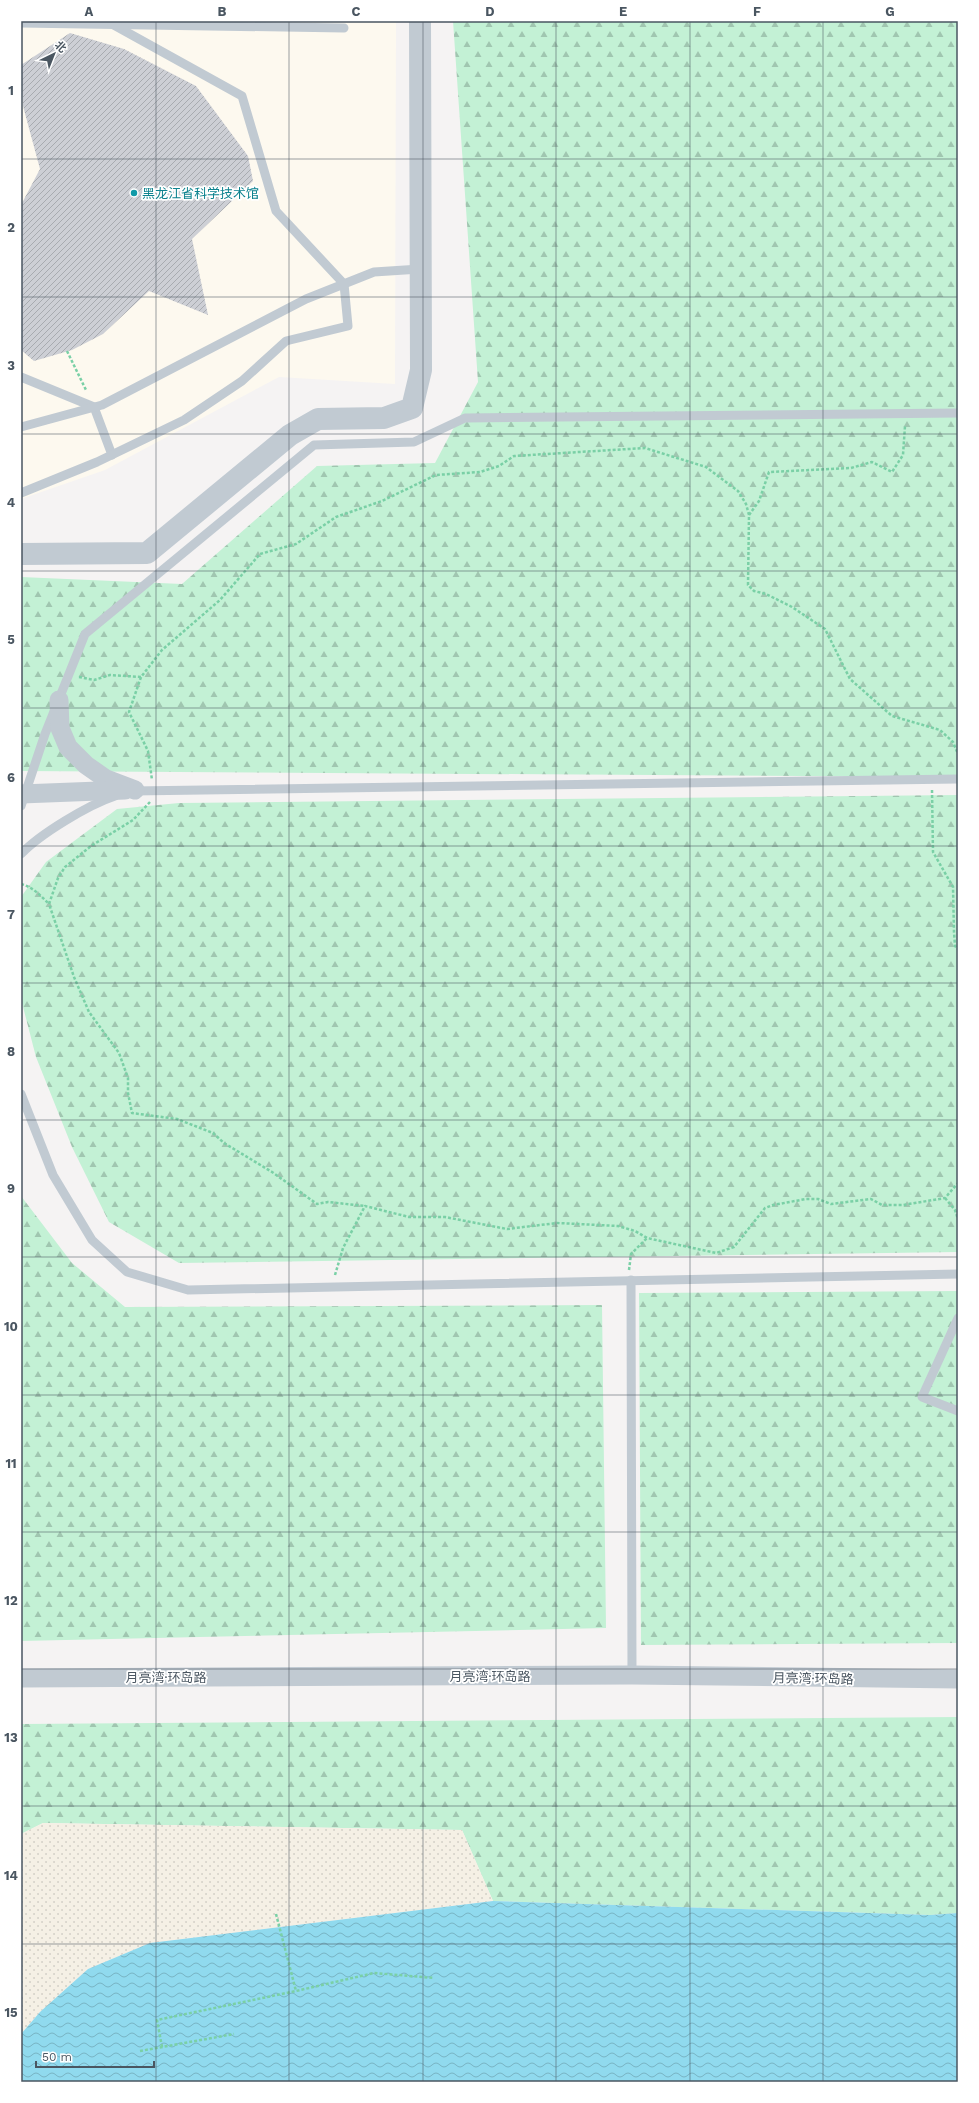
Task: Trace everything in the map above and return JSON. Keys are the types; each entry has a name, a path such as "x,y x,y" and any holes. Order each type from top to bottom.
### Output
{"street":[{"path":"21,554 147,553 290,435 318,419 384,418 412,408 421,370 420,21"},
{"path":"59,700 60,728 68,747 86,765 106,779 135,790"},
{"path":"22,798 135,790"},
{"name":"月亮湾·环岛路","path":"21,1678 632,1675 958,1680"}],"lane":[{"path":"21,23 344,28"},
{"path":"21,493 112,455 184,420 242,381 286,341 348,326 344,284 276,210 242,96 112,24"},
{"path":"21,427 102,405 306,299 374,272 420,269"},
{"path":"21,377 94,407 112,455"},
{"path":"22,798 85,634 314,445 414,442 465,418 906,413 958,414"},
{"path":"21,854 39,839 84,811 104,800 135,790 958,779"},
{"path":"21,1094 53,1175 92,1240 127,1272 188,1290 958,1274"},
{"path":"631,1280 632,1675"},
{"path":"958,1318 922,1397 958,1411"}],"path":[{"path":"67,351 94,407"},
{"path":"749,516 759,501 769,472 852,468 872,462 892,472 903,455 906,413"},
{"path":"49,904 58,878 64,867 91,846 133,820 150,802 154,790 148,751 129,712 141,677 162,650 220,600 260,554 296,544 336,517 382,500 436,475 480,472 499,466 514,456 645,448 706,467 738,491 746,504 749,516 748,585 754,591 766,594 792,607 825,629 850,679 892,716 940,730 953,742 958,754"},
{"path":"69,675 94,680 110,675 141,677"},
{"path":"932,779 932,852 953,887 955,946 958,949"},
{"path":"21,884 28,886 49,904 74,977 89,1012 107,1034 121,1058 128,1078 128,1093 132,1113 177,1119 213,1133 224,1143 272,1172 317,1204 328,1202 365,1206 409,1217 445,1217 507,1229 557,1222 580,1222 618,1226 635,1231 647,1238 716,1253 734,1247 765,1208 773,1205 806,1199 818,1199 831,1204 871,1199 882,1205 903,1205 945,1198 958,1183"},
{"path":"945,1198 955,1210 958,1219"},
{"path":"333,1286 336,1267 343,1248 365,1206"},
{"path":"631,1280 629,1265 631,1254 647,1238"},
{"path":"276,1914 296,1991"},
{"path":"162,2047 157,2020 374,1973 434,1978"},
{"path":"140,2051 234,2034"}],"shaded area":[{"name":"黑龙江省科学技术馆","path":"21,21 396,21 395,384 279,377 105,470 21,499"}],"green space":[{"path":"453,21 958,21 958,777 21,771 21,577 182,584 317,466 435,463 478,382"},
{"path":"958,795 958,1252 179,1263 109,1222 72,1147 36,1057 21,999 21,897 46,862 117,809 179,803"},
{"path":"21,1196 72,1263 125,1307 602,1305 606,1628 21,1641"},
{"path":"958,1291 958,1643 641,1645 639,1293"},
{"path":"958,1717 958,1913 930,1915 493,1901 462,1830 43,1823 21,1834 21,1724"}],"sand":[{"path":"43,1823 462,1830 493,1901 150,1943 88,1969 40,2012 21,2034 21,1834"}],"water":[{"path":"493,1901 930,1915 958,1913 958,2082 21,2082 21,2034 40,2012 88,1969 150,1943"}],"building":[{"name":"黑龙江省科学技术馆","path":"70,33 124,49 196,86 248,156 253,181 192,239 208,315 149,291 103,334 72,350 34,361 21,350 21,205 40,169 23,106 21,65"}],"place":[{"name":"黑龙江省科学技术馆","path":"134,193"}]}
